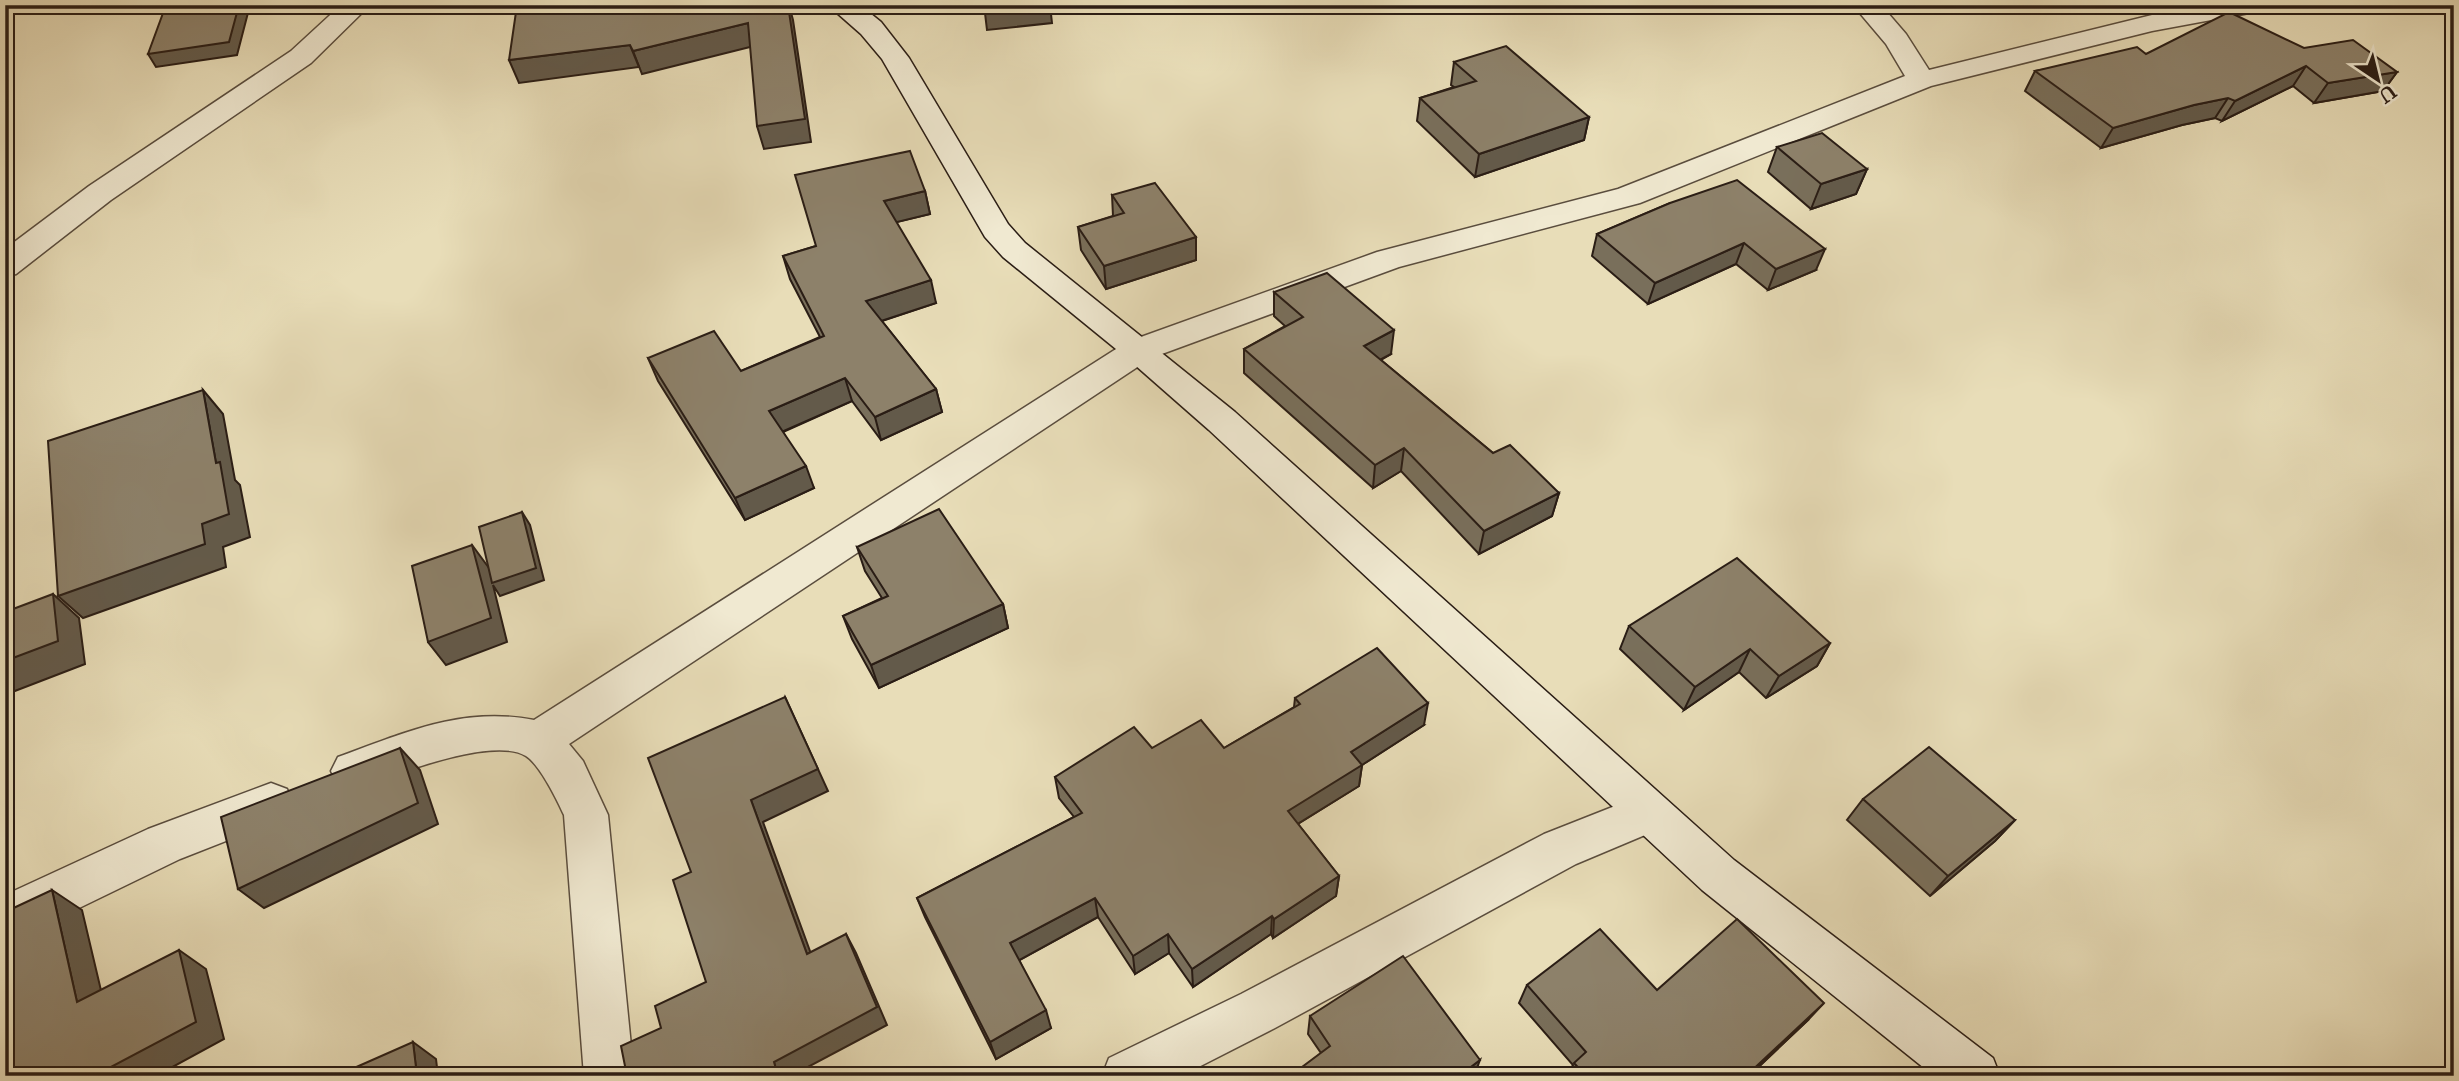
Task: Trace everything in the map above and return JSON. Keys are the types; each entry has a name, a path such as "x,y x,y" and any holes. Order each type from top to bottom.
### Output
{"street":[{"path":"5,267 100,193 301,57 357,5"},
{"path":"841,5 860,15 895,58 996,230 1014,250 1139,350 1334,523 1718,875 1975,1076"},
{"path":"1866,5 1894,34 1921,80"},
{"path":"539,740 1139,350 1388,259 1629,196 1921,80 2152,23 2249,5"},
{"path":"7,914 164,844 401,753 463,735 505,733 539,740 568,775 586,816 610,1076"},
{"path":"1127,1076 1258,1011 1559,849 1648,813"}],"building":[{"path":"166,5 239,5 229,42 148,54"},
{"path":"517,5 788,5 805,119 757,126 748,23 633,51 630,45 509,60"},
{"path":"983,5 1047,5 985,13"},
{"path":"2229,12 2304,48 2353,40 2397,72 2328,83 2306,66 2235,101 2228,98 2194,105 2113,128 2035,71 2137,47 2146,54"},
{"path":"1506,46 1589,117 1479,154 1420,98 1476,81 1454,62"},
{"path":"1822,133 1867,169 1821,184 1777,147"},
{"path":"910,151 925,191 884,201 931,280 866,301 936,389 875,417 845,378 769,411 806,466 735,498 648,358 714,331 741,371 824,336 783,256 816,246 795,175"},
{"path":"1737,180 1825,249 1776,269 1744,243 1655,283 1597,234 1670,203"},
{"path":"1155,183 1196,237 1104,266 1078,227 1124,213 1112,195"},
{"path":"1327,273 1394,330 1364,346 1493,453 1510,445 1559,493 1484,531 1404,448 1375,465 1244,349 1303,317 1274,292"},
{"path":"203,390 216,463 220,462 229,514 202,524 205,544 58,596 48,441"},
{"path":"939,509 1003,604 871,665 843,616 888,596 857,547"},
{"path":"522,512 536,568 492,583 479,527"},
{"path":"472,545 491,618 428,642 412,566"},
{"path":"1737,558 1830,643 1779,676 1750,649 1695,687 1629,626"},
{"path":"53,594 58,641 5,661 5,612"},
{"path":"1377,648 1428,703 1351,752 1362,765 1288,811 1339,876 1192,969 1168,934 1133,956 1095,898 1010,943 1046,1010 990,1042 917,898 1082,813 1055,777 1134,727 1152,748 1201,720 1224,748 1300,704 1295,698"},
{"path":"785,697 818,769 751,800 807,954 846,934 877,1007 774,1062 778,1076 627,1076 621,1046 661,1028 655,1006 706,982 673,880 691,872 648,758"},
{"path":"1929,747 2015,820 1948,876 1863,799"},
{"path":"400,748 418,803 238,889 221,817"},
{"path":"52,890 77,1002 179,950 196,1022 94,1076 5,1076 5,912"},
{"path":"1737,919 1824,1003 1746,1076 1586,1076 1574,1063 1586,1052 1527,985 1600,929 1657,990"},
{"path":"1403,956 1480,1060 1459,1076 1290,1076 1330,1046 1310,1016"},
{"path":"413,1042 417,1076 336,1076"}]}
